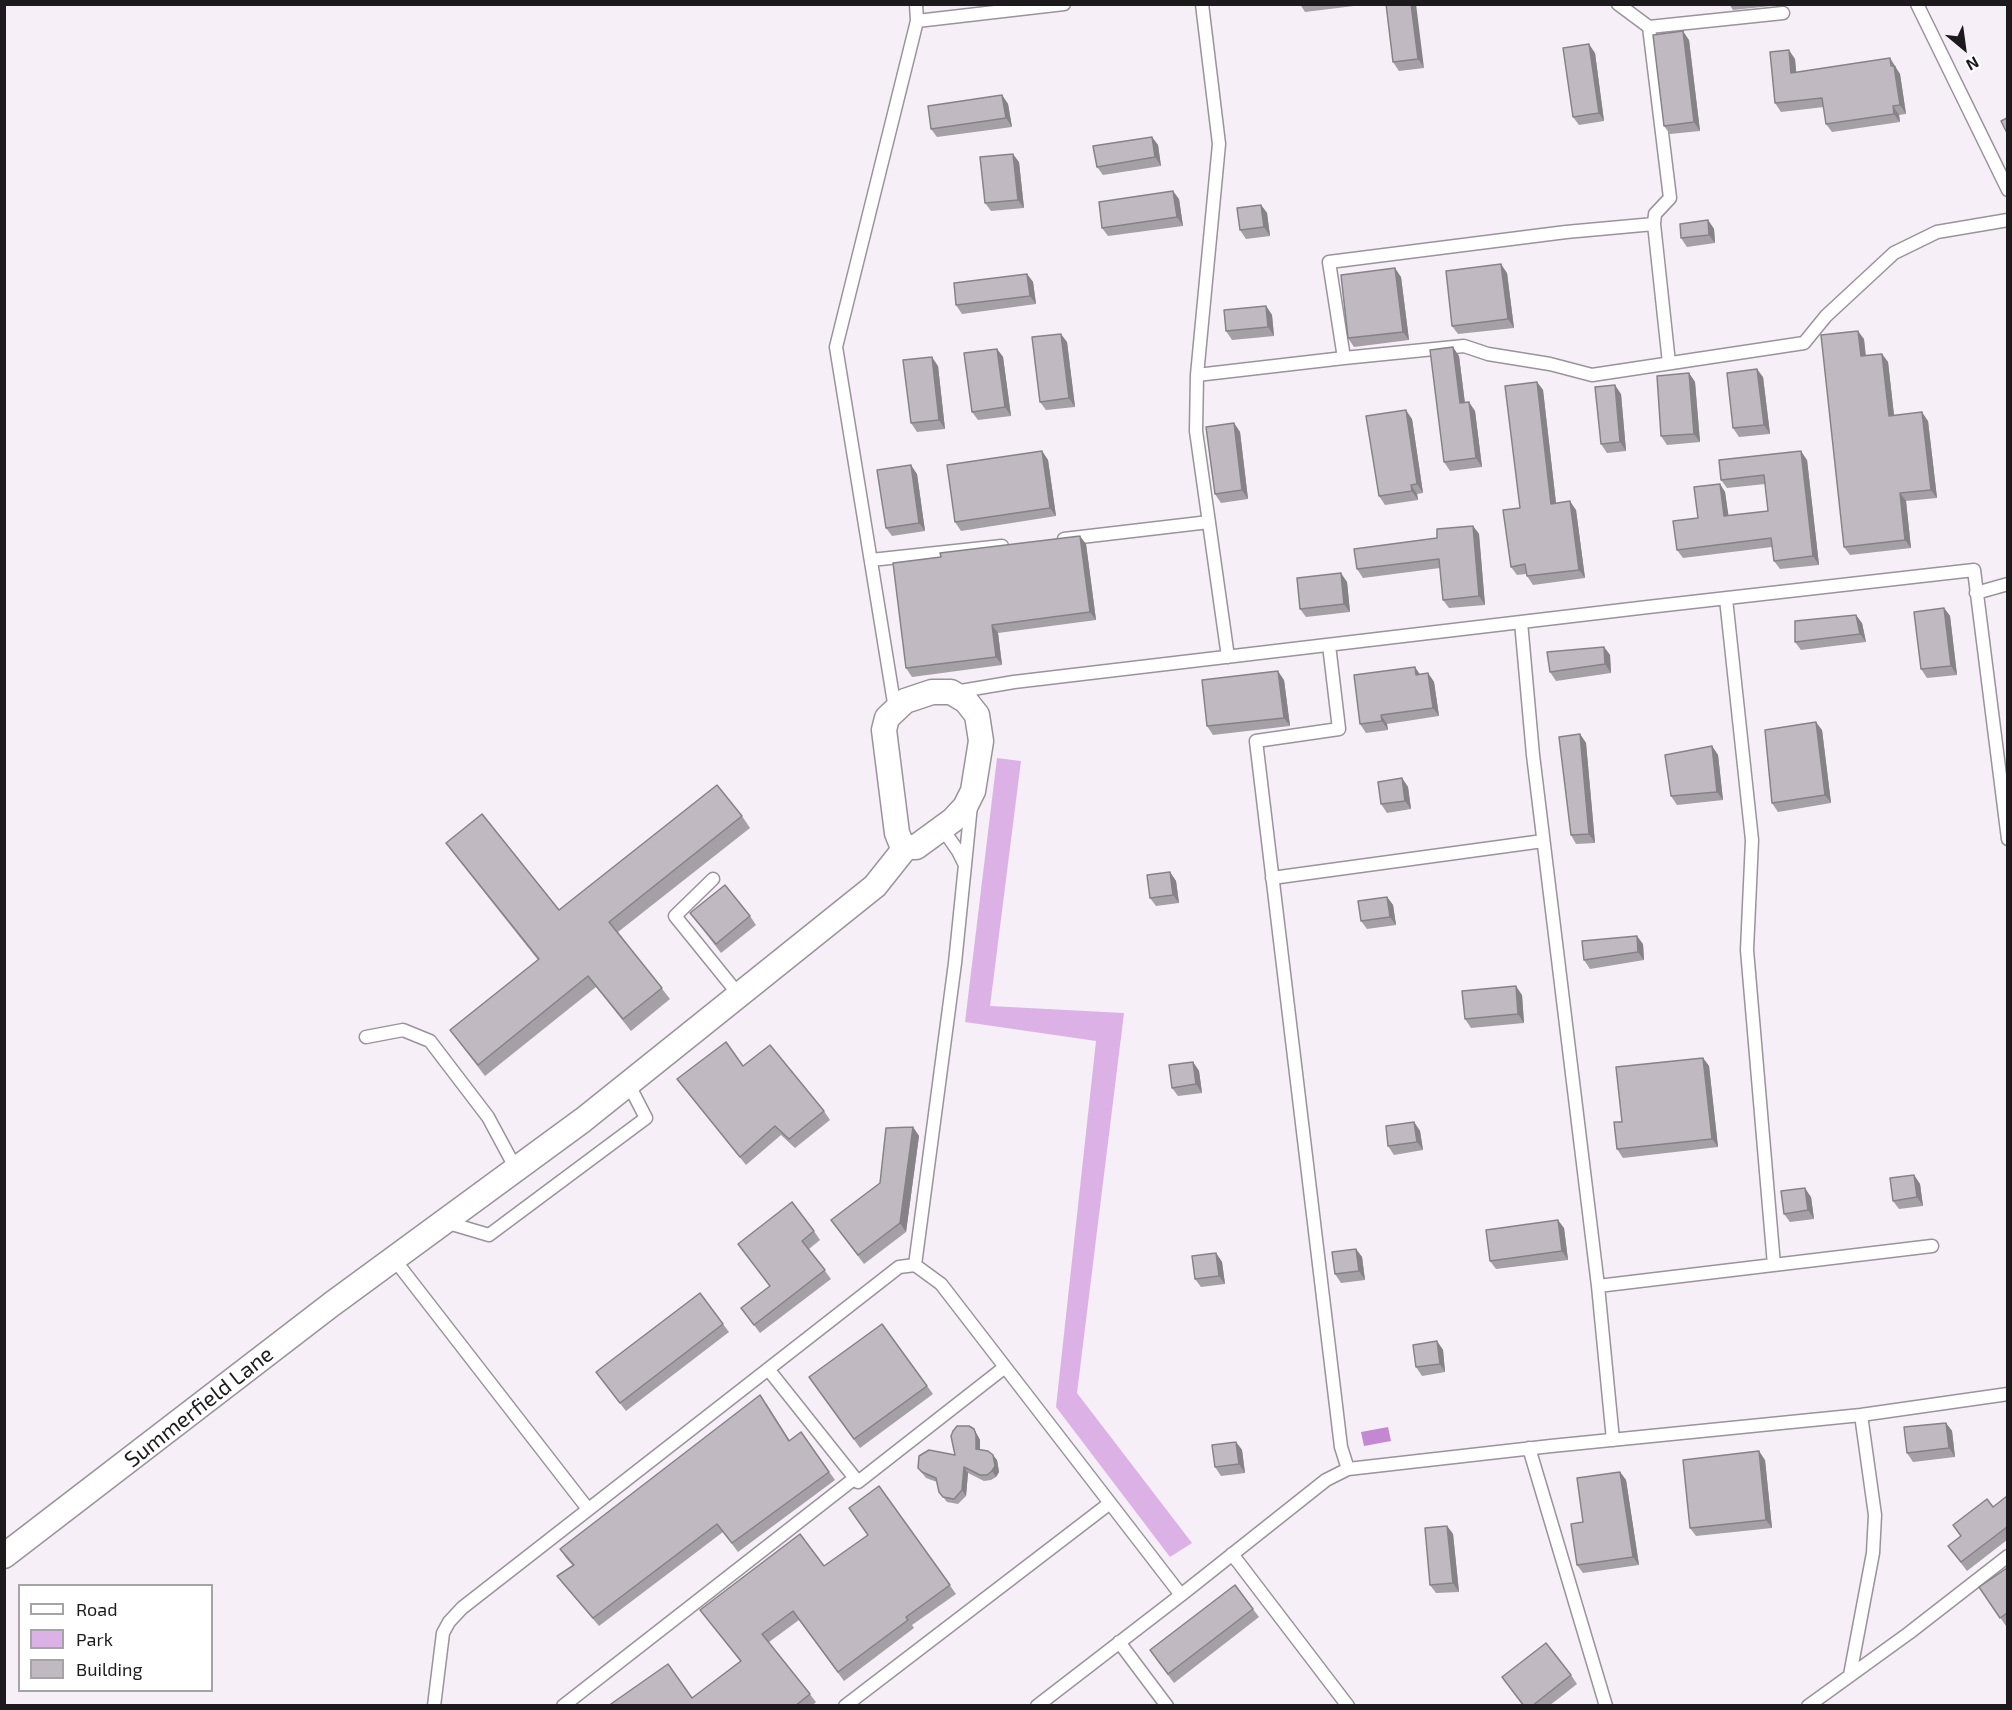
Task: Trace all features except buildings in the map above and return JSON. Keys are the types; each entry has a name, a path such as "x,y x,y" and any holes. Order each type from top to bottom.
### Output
{"street":[{"path":"932,692 951,692 966,701 977,715 981,741 973,792 965,807 916,847 906,847 901,843 891,798 884,730 887,718 896,709 905,701 932,692"},
{"name":"Summerfield Lane","path":"4,1556 394,1259 583,1120 875,886 906,847"}],"lane":[{"path":"896,709 836,347 917,21 916,4"},
{"path":"917,21 1064,4"},
{"path":"1202,4 1219,144 1197,375 1196,431 1228,657"},
{"path":"1618,4 1649,27 1783,13"},
{"path":"1917,4 2007,190"},
{"path":"1649,27 1670,198 1655,214 1654,224 1669,363"},
{"path":"1197,375 1464,346 1488,354 1550,364 1592,375 1804,343 1826,316 1894,253 1936,232 2007,220"},
{"path":"1344,358 1329,262 1566,232 1654,224"},
{"path":"1046,541 1209,522"},
{"path":"871,560 1011,545"},
{"path":"951,692 1014,682 1974,570 2007,839"},
{"path":"1976,593 2007,584"},
{"path":"1726,598 1752,840 1746,950 1774,1265"},
{"path":"1521,622 1543,841 1598,1286 1612,1440"},
{"path":"1329,645 1339,729 1256,741 1341,1448 1348,1469"},
{"path":"981,741 983,697 989,690 1014,682"},
{"path":"915,1265 955,963 973,792"},
{"path":"942,828 965,865"},
{"path":"1272,878 1543,841"},
{"path":"714,879 675,916 739,995"},
{"path":"366,1037 403,1030 430,1041 488,1117 516,1169"},
{"path":"444,1222 489,1235 646,1118 628,1083"},
{"path":"1598,1286 1932,1246"},
{"path":"394,1259 588,1509"},
{"path":"434,1706 443,1633 449,1622 462,1608 898,1267 915,1265 941,1284 1181,1595"},
{"path":"768,1370 858,1482 1005,1367"},
{"path":"1037,1706 1326,1479 1348,1469 1529,1448 1861,1415 2007,1394"},
{"path":"1850,1675 1873,1553 1875,1515 1861,1415"},
{"path":"1529,1448 1606,1706"},
{"path":"563,1706 855,1478"},
{"path":"845,1706 1110,1503"},
{"path":"1232,1554 1348,1706"},
{"path":"1808,1706 1909,1633 2007,1556"},
{"path":"1119,1642 1167,1706"}],"green space":[{"path":"997,758 1021,761 990,1006 1124,1013 1077,1393 1192,1543 1170,1557 1056,1407 1096,1041 965,1022"}],"shaded area":[{"path":"1388,1427 1391,1441 1364,1446 1361,1432"}]}
